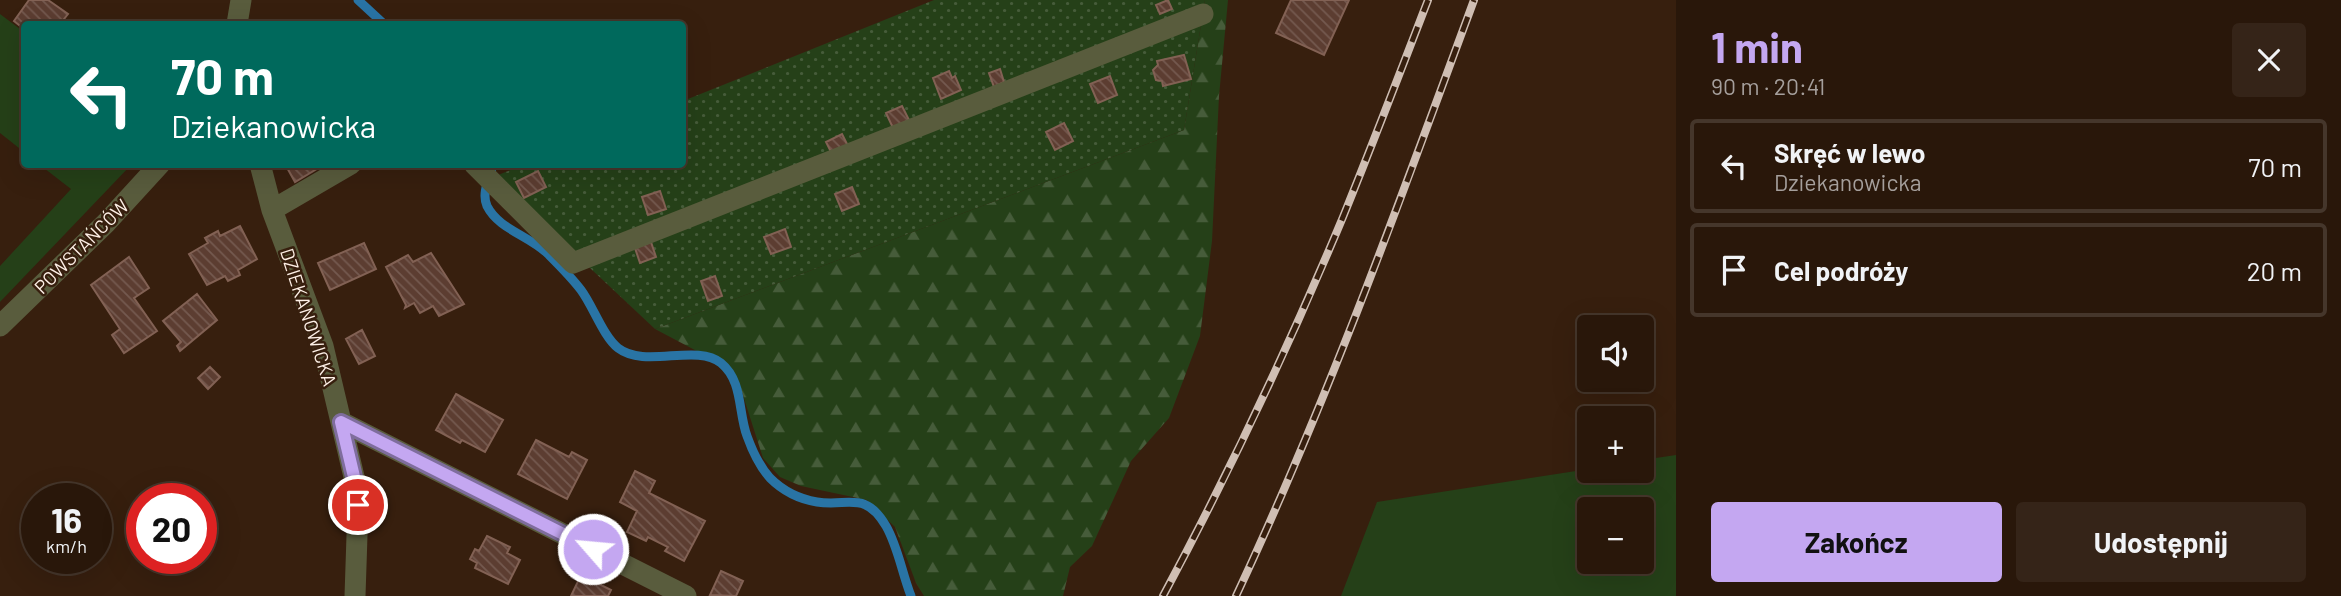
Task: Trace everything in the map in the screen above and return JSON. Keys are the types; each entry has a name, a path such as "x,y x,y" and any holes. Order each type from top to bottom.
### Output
{"street":[{"path":"238,21 241,0"},
{"path":"483,175 573,263 1203,14"},
{"name":"POWSTAŃCÓW","path":"0,326 115,213 156,168"},
{"name":"DZIEKANOWICKA","path":"261,168 272,210 323,346 355,481 358,505 355,596"},
{"path":"272,210 344,168"},
{"path":"341,422 686,596"}],"green space":[{"path":"934,0 1205,0 1184,130 655,329 493,177 516,168 686,168 686,100"},
{"path":"1205,0 1228,0 1219,96 1212,241 1200,336 1169,418 1131,461 1092,546 1070,567 1063,596 924,596 916,583 895,527 867,500 801,486 780,477 763,458 741,389 710,358 655,329 1184,130"},
{"path":"0,14 21,30 21,150 0,133"},
{"path":"44,168 128,168 0,302 0,266 71,189"},
{"path":"1676,455 1676,596 1341,596 1377,502 1577,471 1577,483 1654,483 1654,458"}],"building":[{"path":"29,0 48,0 68,14 62,21 21,21 21,27 14,21"},
{"path":"1168,0 1172,9 1160,14 1156,5"},
{"path":"1291,0 1349,0 1324,55 1276,33"},
{"path":"1184,55 1191,79 1163,86 1162,81 1156,80 1153,70 1158,65 1157,61"},
{"path":"1000,69 1004,82 994,87 989,73"},
{"path":"949,71 952,78 955,76 961,90 941,99 933,78"},
{"path":"1110,76 1117,95 1098,103 1090,84"},
{"path":"902,106 909,120 893,128 886,113"},
{"path":"1064,123 1073,141 1055,150 1046,132"},
{"path":"842,134 848,146 832,154 826,142"},
{"path":"287,168 318,168 295,182"},
{"path":"538,171 546,187 524,198 516,182"},
{"path":"852,187 859,204 842,211 835,194"},
{"path":"660,191 666,209 648,215 642,197"},
{"path":"240,226 257,259 238,270 240,275 228,281 225,276 207,285 189,254 208,243 205,238 218,231 220,236"},
{"path":"785,229 791,247 771,254 764,237"},
{"path":"651,242 656,257 640,263 635,248"},
{"path":"364,243 376,269 330,290 318,263"},
{"path":"431,253 464,304 439,316 433,306 420,313 414,303 405,308 406,305 386,267 408,255 413,262"},
{"path":"129,257 149,288 134,298 157,331 124,353 112,335 120,329 91,285"},
{"path":"715,276 722,296 708,301 701,281"},
{"path":"197,294 217,320 180,351 177,346 181,342 163,321"},
{"path":"362,330 375,356 359,364 346,339"},
{"path":"210,367 220,377 208,389 198,378"},
{"path":"456,394 503,420 485,452 436,430"},
{"path":"536,440 569,457 572,452 587,460 567,499 518,474"},
{"path":"635,471 655,481 649,493 705,521 684,561 665,551 668,547 648,537 646,541 627,532 637,511 620,502"},
{"path":"487,536 510,547 507,553 520,560 508,584 475,568 477,563 470,559 475,549 479,551"},
{"path":"721,571 743,581 736,596 710,595"},
{"path":"581,575 611,590 608,596 571,596"}],"waterway":[{"path":"358,0 381,21"},
{"path":"492,168 485,201 492,214 507,227 542,248 566,272 613,343 629,354 656,357 698,355 711,357 721,363 728,370 737,388 747,436 766,474 780,486 804,499 828,503 855,502 871,508 890,534 911,596"}],"railway":[{"path":"1163,596 1258,409 1301,313 1343,217 1428,0"},
{"path":"1236,596 1332,375 1474,0"}],"route":[{"path":"358,505 341,422 593,549"}]}
